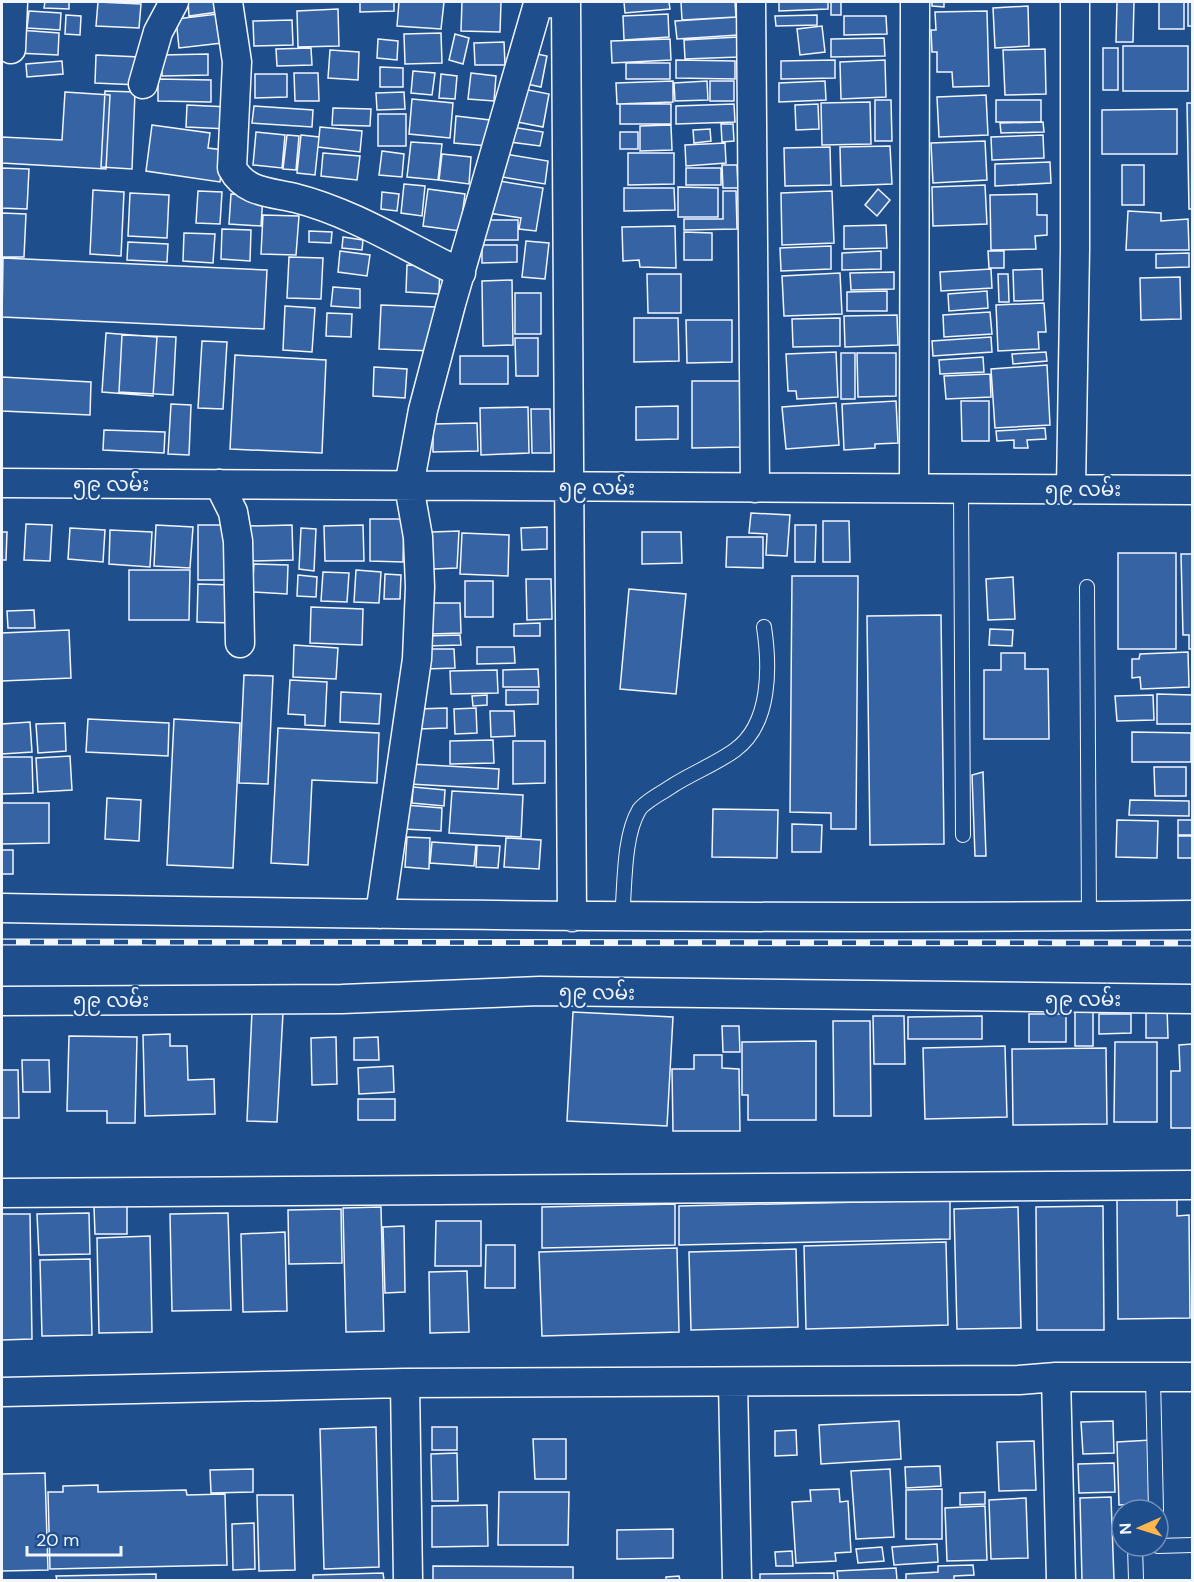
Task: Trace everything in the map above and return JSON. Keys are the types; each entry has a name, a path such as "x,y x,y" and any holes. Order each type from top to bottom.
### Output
{"street":[{"path":"11,49 13,2"},
{"path":"143,84 158,32 174,2"},
{"path":"228,2 237,62 232,168 237,178 244,185 259,190 330,208 461,273"},
{"path":"381,914 417,660 420,587 418,537 409,486 423,410 461,273 552,2"},
{"path":"552,2 570,486 572,918"},
{"path":"751,2 755,488"},
{"path":"914,488 915,2"},
{"path":"1071,489 1075,249 1074,2"},
{"name":"၅၉ လမ်း","path":"2,483 1192,490"},
{"path":"219,484 233,512 238,541 240,643"},
{"path":"2,908 572,918 1192,915"},
{"name":"၅၉ လမ်း","path":"2,1001 342,999 540,991 1192,999"},
{"path":"2,1193 1192,1185"},
{"path":"1056,1377 1060,1581"},
{"path":"2,1392 405,1383 1192,1377"},
{"path":"732,1382 737,1581"},
{"path":"405,1383 408,1581"}],"lane":[{"path":"961,489 963,835"},
{"path":"1087,587 1089,916"},
{"path":"622,918 630,829 640,808 687,776 736,750 753,733 764,705 767,648 764,627"},
{"path":"1152,1378 1156,1498"},
{"path":"1170,1545 1192,1545"},
{"path":"1135,1558 1136,1581"}],"building":[{"path":"45,2 69,2 69,9 44,8"},
{"path":"98,2 141,4 139,28 96,26"},
{"path":"188,2 216,2 218,12 189,16"},
{"path":"360,2 394,2 394,11 360,12"},
{"path":"399,2 444,2 441,29 397,26"},
{"path":"462,2 501,2 500,32 461,31"},
{"path":"624,2 669,2 670,9 625,13"},
{"path":"681,2 735,2 736,17 682,20"},
{"path":"779,2 828,2 828,9 779,11"},
{"path":"831,2 841,2 841,15 831,15"},
{"path":"932,2 944,2 944,7 932,6"},
{"path":"1117,2 1134,2 1133,42 1116,42"},
{"path":"1159,2 1184,2 1184,29 1159,29"},
{"path":"1188,2 1192,2 1192,26 1188,26"},
{"path":"1028,6 1029,46 995,48 993,8"},
{"path":"338,9 339,46 298,47 297,11"},
{"path":"29,11 61,13 60,30 27,28"},
{"path":"987,11 989,86 953,87 952,72 937,72 937,52 932,52 931,30 936,30 935,12"},
{"path":"218,14 222,43 179,48 176,19"},
{"path":"668,14 669,37 624,40 623,16"},
{"path":"66,15 81,16 80,35 65,34"},
{"path":"817,15 817,25 776,26 775,16"},
{"path":"844,16 886,16 887,34 844,35"},
{"path":"737,17 738,35 677,39 675,21"},
{"path":"292,20 293,45 254,46 253,21"},
{"path":"822,26 825,52 800,55 797,29"},
{"path":"19,30 59,33 58,55 17,53"},
{"path":"441,33 442,63 405,64 404,34"},
{"path":"455,34 469,38 463,64 449,60"},
{"path":"738,37 739,57 685,59 684,40"},
{"path":"884,38 885,56 831,57 831,39"},
{"path":"378,39 398,41 397,60 377,58"},
{"path":"670,39 671,60 612,63 611,41"},
{"path":"504,42 505,65 475,65 474,43"},
{"path":"1123,46 1188,46 1188,91 1123,91"},
{"path":"311,48 312,65 277,66 276,49"},
{"path":"1103,48 1118,48 1118,90 1103,90"},
{"path":"1045,49 1046,94 1005,95 1003,50"},
{"path":"330,50 359,52 358,80 328,78"},
{"path":"527,52 547,56 541,87 522,83"},
{"path":"208,54 208,75 162,76 162,55"},
{"path":"96,55 140,57 139,85 95,83"},
{"path":"676,60 735,61 735,79 676,78"},
{"path":"835,60 835,78 781,79 781,61"},
{"path":"885,60 886,97 841,99 840,62"},
{"path":"62,61 63,74 27,77 26,64"},
{"path":"626,63 670,63 670,79 626,79"},
{"path":"380,67 403,68 403,87 380,87"},
{"path":"413,71 435,73 432,95 411,93"},
{"path":"294,73 318,73 319,101 295,101"},
{"path":"471,73 496,76 494,101 468,99"},
{"path":"255,74 287,74 287,97 255,98"},
{"path":"441,74 457,76 455,99 439,98"},
{"path":"158,79 211,80 211,102 158,101"},
{"path":"673,81 673,102 617,104 616,83"},
{"path":"707,81 708,100 675,101 674,83"},
{"path":"710,81 734,81 734,101 710,101"},
{"path":"825,81 826,100 779,102 779,83"},
{"path":"518,88 549,94 543,127 512,121"},
{"path":"105,91 135,92 132,169 101,167"},
{"path":"65,92 110,95 106,169 2,163 2,137 62,140"},
{"path":"404,92 405,109 377,110 376,93"},
{"path":"986,95 988,135 939,137 937,97"},
{"path":"412,99 453,103 450,138 409,134"},
{"path":"875,100 891,100 892,141 875,141"},
{"path":"996,100 1041,100 1041,122 996,122"},
{"path":"870,102 871,144 822,145 821,103"},
{"path":"1187,103 1192,103 1192,209 1189,209"},
{"path":"620,104 671,104 671,124 620,124"},
{"path":"734,104 735,122 676,124 676,106"},
{"path":"818,104 819,129 796,130 795,105"},
{"path":"187,105 229,107 228,129 186,127"},
{"path":"254,106 313,110 312,127 252,123"},
{"path":"333,108 371,109 370,126 332,125"},
{"path":"1177,109 1177,154 1102,154 1102,110"},
{"path":"378,114 406,114 406,146 378,146"},
{"path":"456,116 490,120 488,146 454,143"},
{"path":"1043,122 1044,132 1001,133 1000,123"},
{"path":"721,124 733,124 734,141 722,142"},
{"path":"152,125 210,133 208,148 224,150 220,182 146,171"},
{"path":"671,125 672,150 640,151 640,126"},
{"path":"320,127 362,131 360,152 318,147"},
{"path":"512,127 543,132 540,146 510,142"},
{"path":"710,129 711,141 694,143 693,130"},
{"path":"256,132 285,135 282,168 253,165"},
{"path":"620,132 638,132 638,149 620,149"},
{"path":"287,135 299,136 296,170 283,169"},
{"path":"301,135 319,137 315,175 297,173"},
{"path":"1043,135 1044,158 992,160 991,137"},
{"path":"985,141 987,180 933,183 931,143"},
{"path":"411,142 442,144 438,180 407,177"},
{"path":"725,143 726,163 686,166 685,145"},
{"path":"890,146 892,184 841,186 840,147"},
{"path":"830,147 831,185 785,186 784,148"},
{"path":"382,151 404,154 402,177 379,175"},
{"path":"323,153 360,156 357,180 321,176"},
{"path":"499,153 548,161 545,184 496,176"},
{"path":"628,153 674,153 674,184 628,185"},
{"path":"442,154 471,157 469,184 439,180"},
{"path":"1050,162 1051,183 995,186 995,164"},
{"path":"722,165 737,165 738,188 723,188"},
{"path":"1122,165 1144,165 1144,205 1122,205"},
{"path":"2,168 29,169 27,209 2,208"},
{"path":"686,168 721,168 721,185 686,185"},
{"path":"493,180 543,188 536,231 519,229 521,218 488,213"},
{"path":"404,184 425,186 422,216 401,213"},
{"path":"985,185 987,224 933,226 932,187"},
{"path":"678,187 718,188 718,217 678,217"},
{"path":"624,188 674,188 675,210 624,211"},
{"path":"428,189 465,194 460,231 423,226"},
{"path":"878,189 890,200 877,216 865,205"},
{"path":"93,190 124,192 121,256 90,254"},
{"path":"198,191 222,192 220,224 196,223"},
{"path":"723,191 736,191 737,229 684,230 684,219 723,219"},
{"path":"832,191 834,243 782,245 781,193"},
{"path":"382,192 399,194 397,211 381,209"},
{"path":"130,193 169,195 167,238 128,236"},
{"path":"231,194 263,195 261,226 229,224"},
{"path":"1037,194 1037,215 1047,215 1047,235 1035,236 1036,249 991,250 990,195"},
{"path":"1128,211 1161,213 1161,221 1188,219 1189,250 1126,250"},
{"path":"2,213 26,214 24,257 2,257"},
{"path":"263,215 299,216 296,255 261,254"},
{"path":"476,220 518,220 518,240 476,240"},
{"path":"886,225 887,248 844,249 844,226"},
{"path":"675,226 676,268 640,267 639,260 623,261 622,227"},
{"path":"222,229 251,230 250,261 221,259"},
{"path":"309,231 332,232 331,243 309,242"},
{"path":"684,232 712,233 712,260 684,260"},
{"path":"184,233 215,234 213,263 183,261"},
{"path":"343,237 363,240 362,250 342,248"},
{"path":"526,241 549,243 545,279 522,277"},
{"path":"128,242 168,244 167,262 127,260"},
{"path":"482,245 517,245 517,262 482,263"},
{"path":"831,246 831,269 781,271 780,248"},
{"path":"340,251 370,255 367,276 338,272"},
{"path":"881,251 881,269 842,270 842,253"},
{"path":"988,251 1004,251 1004,268 989,268"},
{"path":"1189,253 1189,267 1156,268 1156,254"},
{"path":"289,257 323,258 321,299 287,298"},
{"path":"3,258 267,270 264,329 2,317"},
{"path":"407,265 440,266 439,294 406,292"},
{"path":"991,269 992,288 941,291 940,272"},
{"path":"1042,269 1043,300 1014,301 1013,270"},
{"path":"894,272 894,289 851,290 850,273"},
{"path":"840,273 842,314 784,316 782,276"},
{"path":"647,274 681,274 681,313 648,313"},
{"path":"998,274 1008,274 1009,302 999,302"},
{"path":"1180,277 1181,319 1141,320 1140,278"},
{"path":"512,280 513,345 483,346 482,281"},
{"path":"333,287 360,289 360,308 331,306"},
{"path":"887,291 887,311 847,311 847,292"},
{"path":"987,291 988,308 949,311 948,294"},
{"path":"515,293 541,293 541,334 515,334"},
{"path":"1044,303 1046,332 1038,332 1039,349 998,351 996,305"},
{"path":"381,305 436,307 434,351 379,349"},
{"path":"285,306 315,308 312,352 283,350"},
{"path":"990,312 992,334 944,337 943,315"},
{"path":"327,313 352,314 351,337 326,336"},
{"path":"897,315 898,345 845,347 844,316"},
{"path":"634,318 678,318 679,361 634,362"},
{"path":"840,318 840,346 793,347 792,319"},
{"path":"686,320 732,320 732,362 687,363"},
{"path":"106,333 157,337 153,396 102,392"},
{"path":"122,335 176,337 173,395 119,392"},
{"path":"991,337 992,352 933,356 932,341"},
{"path":"515,338 538,338 538,376 516,376"},
{"path":"202,341 227,342 223,409 198,408"},
{"path":"836,352 838,397 797,399 796,391 788,391 786,354"},
{"path":"1046,352 1047,361 1013,364 1012,354"},
{"path":"841,353 855,353 855,399 841,399"},
{"path":"857,353 896,353 896,396 858,397"},
{"path":"235,355 326,360 322,453 230,449"},
{"path":"460,356 508,356 508,384 460,384"},
{"path":"983,357 984,372 940,374 939,360"},
{"path":"1047,365 1050,425 995,428 991,369"},
{"path":"374,367 407,369 405,398 373,396"},
{"path":"990,374 991,397 946,399 944,376"},
{"path":"2,377 91,382 90,415 2,411"},
{"path":"692,381 743,381 743,447 692,448"},
{"path":"896,401 898,443 875,444 875,448 844,450 842,404"},
{"path":"961,401 989,401 989,441 962,441"},
{"path":"836,403 839,445 786,449 782,407"},
{"path":"171,404 191,405 189,455 168,454"},
{"path":"678,406 678,439 636,440 636,407"},
{"path":"528,407 529,453 481,455 480,408"},
{"path":"531,409 550,409 551,453 532,453"},
{"path":"477,423 478,451 433,452 433,424"},
{"path":"1045,428 1046,439 1027,440 1028,448 1014,448 1014,440 997,441 996,431"},
{"path":"104,430 165,432 164,453 103,450"},
{"path":"751,513 790,515 787,556 766,555 767,534 749,533"},
{"path":"370,519 404,519 403,562 370,561"},
{"path":"823,521 849,521 850,562 823,562"},
{"path":"26,524 52,525 50,561 24,560"},
{"path":"156,525 193,527 190,568 154,566"},
{"path":"198,525 232,525 232,580 198,580"},
{"path":"292,525 293,560 249,561 249,526"},
{"path":"363,525 364,561 325,561 324,526"},
{"path":"795,525 816,525 815,562 795,562"},
{"path":"547,527 547,549 522,550 521,528"},
{"path":"70,528 105,530 103,562 68,559"},
{"path":"301,528 316,529 314,571 299,569"},
{"path":"110,530 152,532 150,567 109,564"},
{"path":"459,531 457,568 433,569 432,532"},
{"path":"2,532 7,532 6,560 2,560"},
{"path":"642,532 681,532 682,563 642,564"},
{"path":"462,533 509,535 508,576 460,574"},
{"path":"727,537 763,537 763,568 726,567"},
{"path":"1118,553 1176,553 1176,649 1118,649"},
{"path":"1181,554 1192,554 1192,649 1189,649 1189,635 1183,635"},
{"path":"254,564 288,565 287,594 252,592"},
{"path":"129,570 190,570 189,620 129,620"},
{"path":"356,570 381,572 379,603 354,602"},
{"path":"323,572 349,573 347,602 321,601"},
{"path":"385,574 401,575 400,599 384,599"},
{"path":"298,575 317,577 316,597 297,596"},
{"path":"792,576 858,576 856,829 831,829 831,813 790,812"},
{"path":"1013,577 1015,619 988,620 986,579"},
{"path":"526,579 551,579 552,619 527,620"},
{"path":"465,581 493,581 493,617 465,617"},
{"path":"198,584 233,585 232,623 197,622"},
{"path":"629,589 686,594 676,694 620,689"},
{"path":"429,603 460,603 461,633 430,634"},
{"path":"311,607 363,609 362,645 310,643"},
{"path":"34,610 35,628 8,628 7,611"},
{"path":"941,615 944,844 870,845 867,616"},
{"path":"540,623 540,636 514,636 514,624"},
{"path":"990,629 1013,630 1012,646 989,645"},
{"path":"69,630 71,678 2,681 2,633"},
{"path":"460,635 461,645 426,646 426,636"},
{"path":"294,645 338,648 336,679 293,677"},
{"path":"477,647 514,647 515,663 477,664"},
{"path":"424,649 454,649 455,668 425,669"},
{"path":"1188,652 1189,687 1141,689 1140,677 1132,678 1132,659 1139,659 1140,654"},
{"path":"1001,653 1025,653 1025,669 1048,669 1049,739 984,739 984,670 1001,670"},
{"path":"538,669 539,687 503,687 503,670"},
{"path":"497,670 498,693 451,694 450,671"},
{"path":"244,675 273,676 268,784 239,783"},
{"path":"290,680 327,682 325,726 305,725 305,715 288,714"},
{"path":"506,690 538,690 538,704 506,705"},
{"path":"341,692 381,694 379,724 340,722"},
{"path":"1157,694 1192,695 1192,724 1157,724"},
{"path":"487,695 487,705 473,706 472,696"},
{"path":"1153,695 1154,720 1117,721 1115,696"},
{"path":"447,708 447,728 418,729 417,709"},
{"path":"476,708 477,733 455,734 454,709"},
{"path":"490,711 514,711 515,736 491,737"},
{"path":"88,719 169,723 168,756 86,752"},
{"path":"174,719 240,723 233,868 167,865"},
{"path":"30,722 32,752 2,754 2,724"},
{"path":"65,723 66,751 38,753 36,724"},
{"path":"278,728 379,733 377,783 312,780 308,865 271,863"},
{"path":"1132,732 1191,733 1191,762 1132,762"},
{"path":"493,740 494,763 450,764 450,741"},
{"path":"513,741 545,741 545,783 513,784"},
{"path":"70,756 72,790 38,792 36,758"},
{"path":"2,757 32,757 33,793 2,794"},
{"path":"411,764 499,769 498,789 410,784"},
{"path":"1154,767 1186,767 1186,796 1155,796"},
{"path":"983,772 986,856 975,856 972,775"},
{"path":"413,787 445,790 444,806 412,803"},
{"path":"452,791 523,795 521,837 449,833"},
{"path":"107,798 141,800 139,841 105,839"},
{"path":"1130,800 1189,801 1189,816 1129,815"},
{"path":"2,803 49,803 49,843 2,844"},
{"path":"405,805 442,808 441,831 404,829"},
{"path":"713,809 778,810 777,858 712,857"},
{"path":"1117,820 1158,821 1157,858 1116,857"},
{"path":"1178,820 1192,820 1192,835 1178,835"},
{"path":"792,824 822,825 821,852 792,852"},
{"path":"1178,836 1192,836 1192,858 1178,858"},
{"path":"407,837 430,838 429,869 405,867"},
{"path":"506,838 541,840 539,869 504,867"},
{"path":"432,842 476,845 474,866 430,863"},
{"path":"477,845 500,846 498,868 476,867"},
{"path":"2,850 13,850 13,874 2,874"},
{"path":"1146,1007 1167,1007 1168,1038 1146,1038"},
{"path":"1075,1010 1093,1010 1093,1046 1075,1046"},
{"path":"252,1011 283,1013 277,1122 247,1121"},
{"path":"573,1012 673,1017 667,1126 567,1121"},
{"path":"1029,1014 1066,1014 1066,1042 1029,1042"},
{"path":"1099,1014 1131,1014 1131,1033 1099,1034"},
{"path":"873,1016 904,1016 905,1064 874,1064"},
{"path":"982,1016 982,1039 908,1039 908,1017"},
{"path":"833,1021 870,1021 871,1116 834,1116"},
{"path":"722,1026 739,1026 740,1052 723,1052"},
{"path":"170,1034 170,1046 187,1046 188,1080 214,1079 215,1114 145,1116 143,1035"},
{"path":"69,1036 137,1037 135,1123 107,1123 107,1111 67,1111"},
{"path":"336,1037 337,1084 312,1085 311,1038"},
{"path":"378,1037 379,1060 354,1060 354,1038"},
{"path":"816,1041 816,1120 748,1120 748,1095 742,1095 742,1042"},
{"path":"1115,1042 1157,1042 1157,1122 1114,1122"},
{"path":"1192,1044 1192,1128 1171,1128 1171,1071 1180,1071 1179,1045"},
{"path":"1005,1046 1007,1117 925,1119 923,1048"},
{"path":"1106,1048 1107,1124 1013,1125 1012,1049"},
{"path":"694,1055 722,1055 722,1068 739,1069 740,1131 673,1131 672,1069 694,1069"},
{"path":"22,1060 49,1060 50,1092 23,1092"},
{"path":"393,1066 394,1092 359,1094 358,1068"},
{"path":"2,1070 18,1070 19,1118 2,1118"},
{"path":"358,1099 395,1099 395,1120 358,1120"},
{"path":"950,1200 950,1239 679,1245 679,1206"},
{"path":"1117,1200 1177,1200 1177,1216 1189,1215 1190,1318 1118,1319"},
{"path":"675,1204 675,1245 542,1248 542,1207"},
{"path":"127,1206 127,1234 95,1234 94,1207"},
{"path":"1103,1206 1104,1330 1037,1330 1036,1207"},
{"path":"381,1207 384,1331 346,1332 343,1208"},
{"path":"1018,1207 1021,1328 957,1329 954,1209"},
{"path":"341,1209 342,1263 289,1264 288,1210"},
{"path":"89,1213 90,1254 39,1255 37,1214"},
{"path":"228,1213 231,1310 172,1311 170,1214"},
{"path":"2,1214 30,1214 32,1339 2,1340"},
{"path":"436,1221 481,1221 481,1266 435,1266"},
{"path":"404,1226 405,1292 385,1293 383,1227"},
{"path":"285,1232 287,1311 243,1312 241,1234"},
{"path":"150,1236 152,1332 99,1333 97,1238"},
{"path":"946,1242 948,1325 806,1329 804,1246"},
{"path":"486,1245 515,1245 515,1288 485,1288"},
{"path":"677,1248 679,1332 542,1336 539,1252"},
{"path":"796,1249 798,1327 691,1330 689,1252"},
{"path":"90,1259 92,1335 42,1336 40,1260"},
{"path":"467,1271 469,1332 430,1333 429,1272"},
{"path":"899,1421 901,1459 821,1464 819,1425"},
{"path":"1113,1421 1114,1453 1083,1454 1081,1422"},
{"path":"376,1427 379,1567 324,1569 320,1429"},
{"path":"432,1427 457,1427 457,1450 432,1450"},
{"path":"796,1430 797,1455 775,1456 775,1431"},
{"path":"533,1439 566,1439 566,1479 535,1479"},
{"path":"1151,1440 1153,1498 1119,1498 1117,1442"},
{"path":"1034,1441 1036,1490 999,1491 997,1442"},
{"path":"457,1453 458,1501 432,1501 431,1454"},
{"path":"1114,1463 1115,1492 1079,1493 1078,1464"},
{"path":"940,1466 941,1486 906,1488 905,1467"},
{"path":"253,1469 253,1492 211,1493 210,1470"},
{"path":"890,1469 894,1537 856,1539 851,1471"},
{"path":"45,1473 48,1570 2,1571 2,1474"},
{"path":"98,1485 98,1492 186,1490 187,1495 225,1494 227,1565 50,1569 48,1492 63,1492 63,1486"},
{"path":"839,1489 840,1502 848,1501 851,1552 835,1553 836,1561 796,1563 792,1502 811,1501 810,1490"},
{"path":"942,1489 942,1539 906,1539 906,1490"},
{"path":"499,1492 569,1492 568,1545 498,1545"},
{"path":"985,1492 985,1504 960,1505 960,1493"},
{"path":"257,1495 293,1495 295,1570 259,1571"},
{"path":"1111,1497 1110,1558 1113,1558 1114,1580 1082,1580 1080,1498"},
{"path":"1026,1498 1028,1558 991,1559 989,1500"},
{"path":"487,1505 488,1546 432,1547 432,1506"},
{"path":"985,1506 987,1560 947,1561 945,1508"},
{"path":"254,1523 255,1569 233,1570 232,1524"},
{"path":"673,1529 673,1558 617,1559 617,1530"},
{"path":"937,1544 938,1562 894,1565 892,1547"},
{"path":"882,1547 884,1561 858,1563 856,1549"},
{"path":"792,1551 793,1566 776,1566 775,1552"},
{"path":"973,1565 974,1575 954,1576 954,1580 906,1580 906,1574 938,1572 938,1566"},
{"path":"433,1566 573,1567 573,1580 433,1580"},
{"path":"896,1568 897,1580 838,1580 837,1571"},
{"path":"383,1573 384,1580 313,1580 313,1575"},
{"path":"834,1573 834,1580 760,1580 760,1574"},
{"path":"156,1574 156,1580 57,1580 56,1576"},
{"path":"679,1576 680,1580 666,1580 666,1577"}],"railway":[{"path":"2,942 1192,943"}]}
